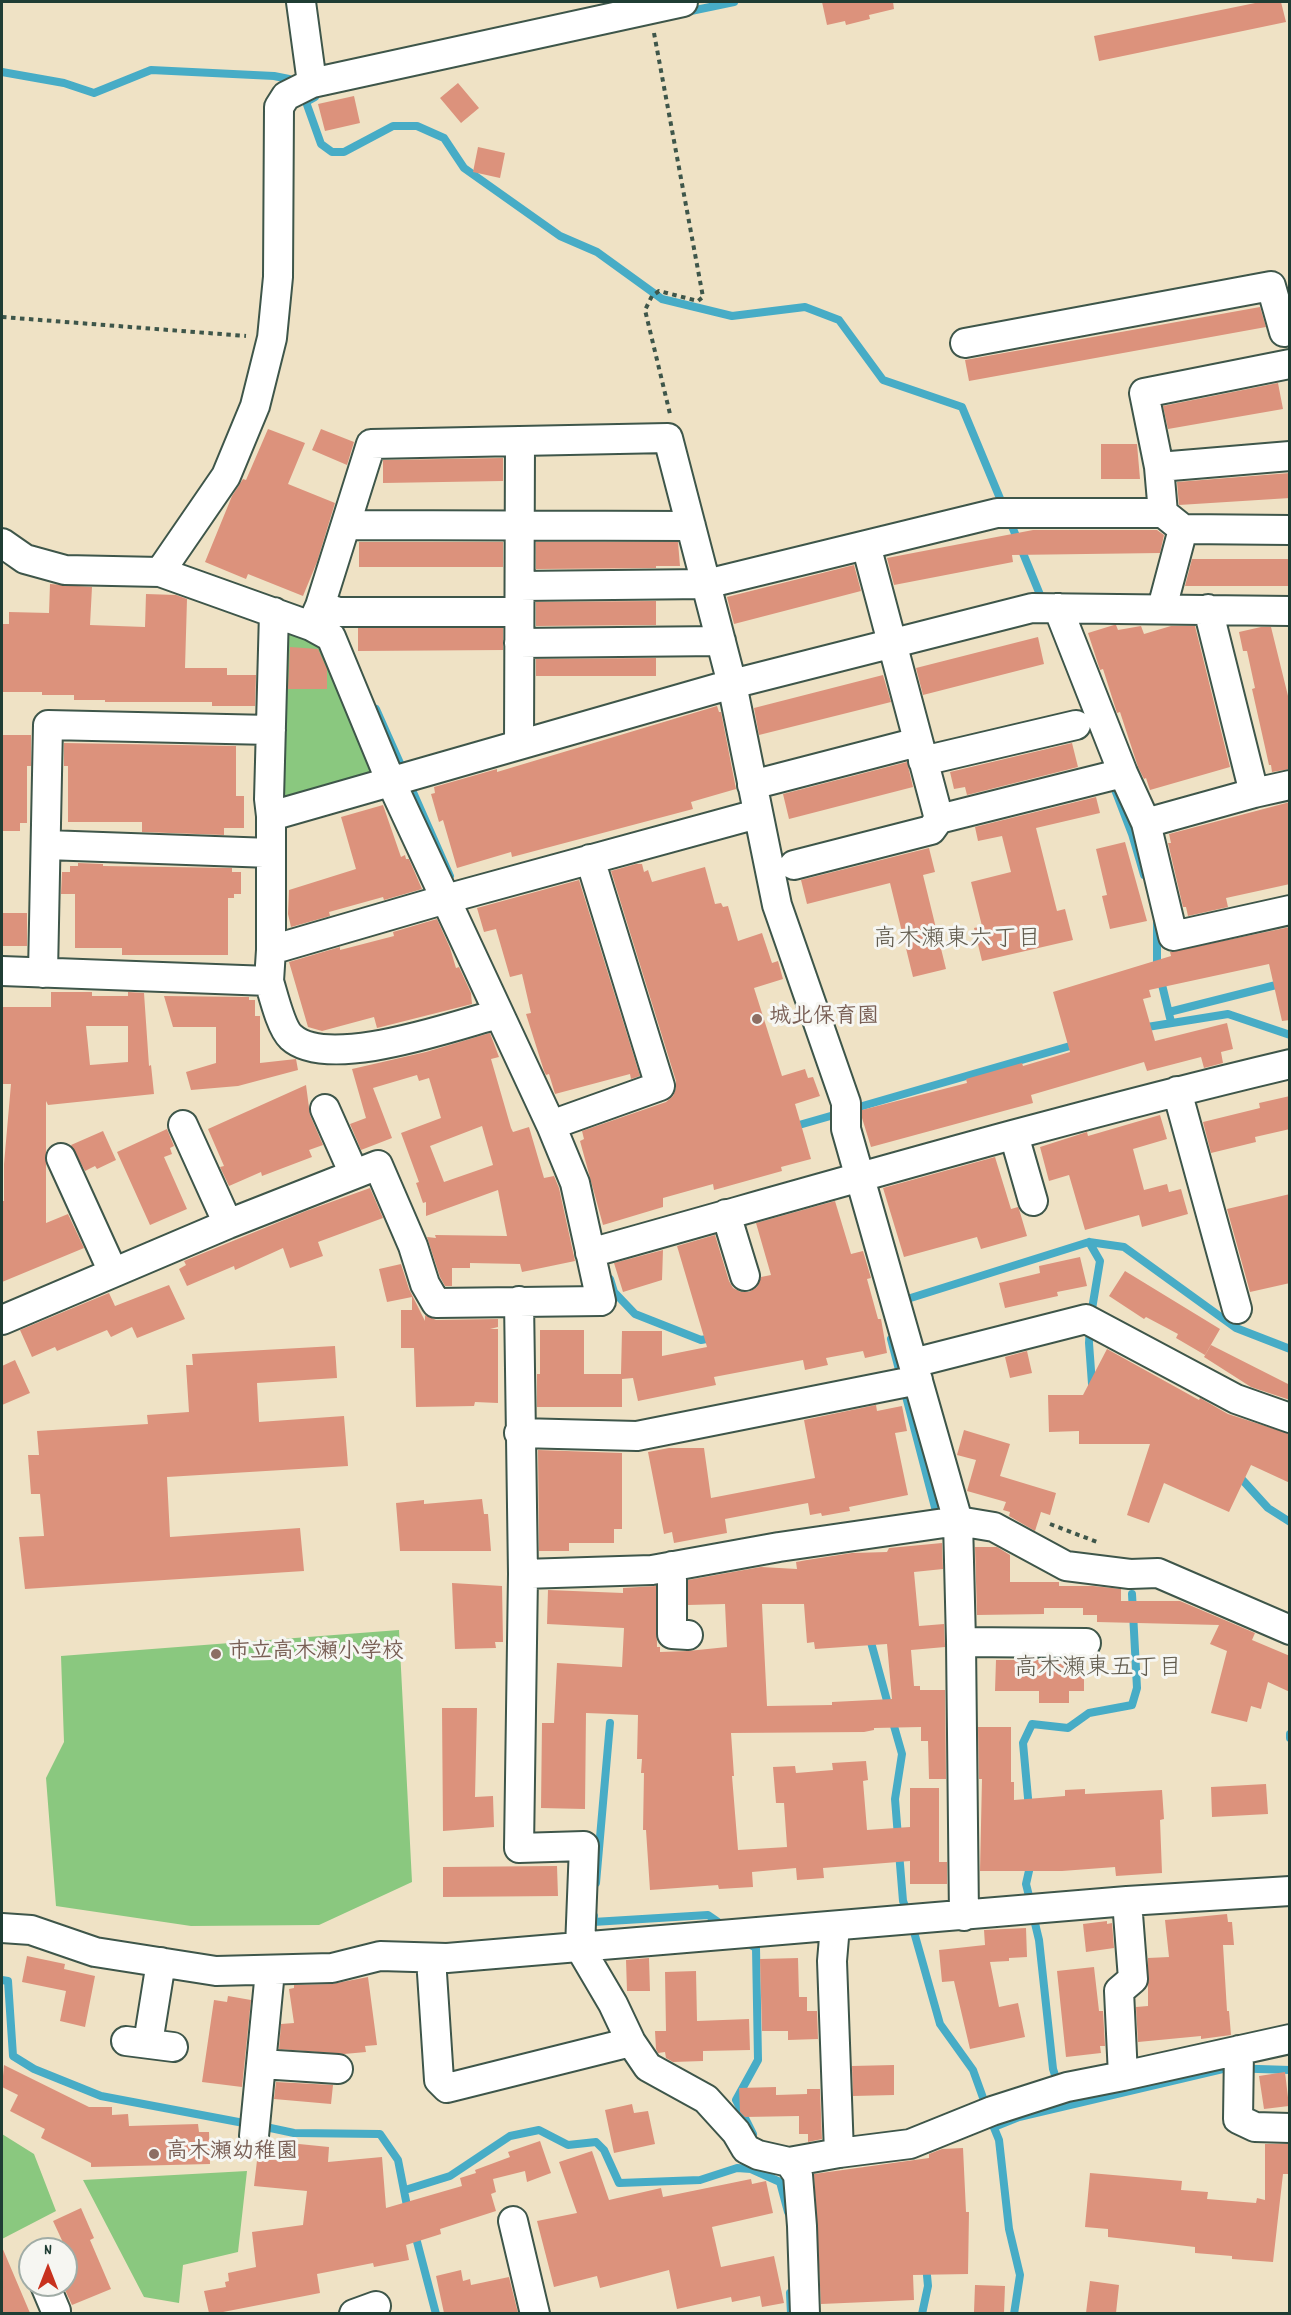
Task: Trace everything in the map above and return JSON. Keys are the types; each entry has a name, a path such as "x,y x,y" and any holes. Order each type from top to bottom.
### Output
{"street":[{"path":"301,2 321,82"},
{"path":"165,564 226,476 255,406 272,338 278,277 279,107 286,96 321,82 683,2"},
{"path":"965,343 1271,286 1287,331 1290,362 1144,393 1173,521 1162,608"},
{"path":"316,616 371,444 668,438 732,684 777,905 846,1110 846,1129 895,1300 908,1378 946,1523 962,1642 963,1916"},
{"path":"519,745 520,441"},
{"path":"1159,467 1290,456"},
{"path":"2,543 24,559 65,570 165,564 274,612 316,616 339,612 706,584 1005,513 1173,521 1290,530"},
{"path":"346,525 691,526"},
{"path":"866,545 939,819"},
{"path":"1045,608 1113,775 1146,823 1173,936 1290,910"},
{"path":"271,816 732,684 1045,608 1290,611"},
{"path":"1209,609 1254,793"},
{"path":"274,612 269,799 271,816 269,981 280,1015 290,1036 312,1047 343,1051 383,1045 498,1014"},
{"path":"2,1320 228,1224 378,1165 413,1246 425,1284 436,1303 601,1301 599,1251 575,1183 558,1122 498,1014 455,897 402,779 331,637 316,616"},
{"path":"519,643 721,641"},
{"path":"43,973 48,725 271,730"},
{"path":"752,785 1076,725"},
{"path":"794,865 931,830 939,819 1113,775"},
{"path":"1146,823 1290,785"},
{"path":"271,950 757,814"},
{"path":"46,845 271,853"},
{"path":"558,1122 660,1086 590,860"},
{"path":"2,971 269,981"},
{"path":"599,1251 860,1176 1177,1091 1290,1064"},
{"path":"1177,1091 1236,1309"},
{"path":"325,1108 354,1174"},
{"path":"183,1125 228,1224"},
{"path":"1014,1135 1033,1201"},
{"path":"61,1158 113,1272"},
{"path":"726,1214 745,1276"},
{"path":"519,1301 519,1433 523,1574 519,1848 584,1846 580,1948 613,2004 631,2042 648,2067 706,2099 752,2152 789,2162 839,2152 910,2144 984,2114 1060,2089 1123,2076 1238,2061 1290,2039"},
{"path":"519,1433 637,1436 908,1378 1092,1322 1236,1399 1290,1418"},
{"path":"523,1574 652,1570 779,1547 946,1523 994,1527 1066,1566 1130,1574 1158,1573 1287,1621"},
{"path":"672,1566 672,1634 688,1635"},
{"path":"962,1642 1086,1643"},
{"path":"2,1928 31,1930 95,1952 216,1971 270,1971 332,1968 380,1956 431,1958 580,1948 1127,1901 1290,1891"},
{"path":"1123,2076 1119,1991 1133,1979 1127,1901"},
{"path":"835,1926 832,1961 839,2152"},
{"path":"431,1958 439,2080 447,2088 631,2042"},
{"path":"149,2044 161,1962"},
{"path":"255,2128 270,1971"},
{"path":"1238,2061 1238,2119 1255,2127 1290,2128"},
{"path":"261,2064 338,2069"},
{"path":"789,2162 798,2175 805,2313"},
{"path":"513,2221 535,2313"},
{"path":"50,2297 55,2313"}],"path":[{"path":"653,27 703,297 698,302 659,291 652,296 645,310 671,416 668,438"},
{"path":"2,317 272,338"}],"green space":[{"path":"289,627 315,633 386,777 284,807 275,799 279,636"},
{"path":"399,1630 412,1882 319,1925 191,1926 56,1906 46,1778 64,1742 61,1656"},
{"path":"2,2134 34,2154 56,2211 2,2239"},
{"path":"247,2171 238,2252 183,2265 179,2303 144,2297 83,2180"}],"building":[{"path":"822,2 893,2 894,9 869,15 870,19 846,25 845,21 827,25"},
{"path":"1260,2 1281,2 1286,22 1099,61 1094,36"},
{"path":"458,83 479,108 461,123 440,98"},
{"path":"354,96 360,123 325,131 318,104"},
{"path":"478,147 505,153 500,178 473,172"},
{"path":"1260,307 1266,327 969,381 965,360"},
{"path":"1278,383 1283,409 1168,429 1163,406"},
{"path":"268,429 305,443 288,484 335,503 317,562 303,596 248,574 246,579 205,562 232,496 243,479 246,480"},
{"path":"321,429 354,442 347,465 312,450"},
{"path":"1101,444 1137,444 1140,479 1101,479"},
{"path":"503,458 503,481 383,483 383,460"},
{"path":"1290,473 1290,498 1179,505 1177,482"},
{"path":"1033,530 1157,530 1164,535 1160,553 1012,555 1013,562 894,585 887,558"},
{"path":"359,542 503,542 503,567 359,567"},
{"path":"536,542 678,542 680,566 536,569"},
{"path":"1192,559 1290,559 1290,586 1185,586"},
{"path":"854,565 861,591 734,624 727,597"},
{"path":"50,584 92,587 90,625 145,627 146,594 176,595 187,599 185,668 227,668 227,675 256,675 255,706 212,706 212,702 105,702 105,700 74,700 74,695 2,692 2,624 9,624 9,612 49,613"},
{"path":"656,601 656,625 536,626 536,602"},
{"path":"1114,625 1118,630 1141,626 1144,634 1171,626 1195,626 1230,767 1150,790 1146,778 1144,779 1138,767 1120,712 1117,713 1103,669 1100,670 1088,633"},
{"path":"1271,627 1290,704 1290,769 1272,772 1252,689 1255,688 1247,651 1243,651 1239,632"},
{"path":"358,628 503,628 503,650 358,651"},
{"path":"1038,637 1044,664 923,695 916,668"},
{"path":"290,647 318,649 327,669 327,689 288,689"},
{"path":"656,658 656,676 536,676 536,659"},
{"path":"883,675 891,702 759,735 754,708"},
{"path":"717,706 721,712 736,789 691,802 693,809 512,857 511,852 457,868 443,820 439,822 431,794 435,793 434,787 497,769 497,772"},
{"path":"2,735 31,735 31,766 27,766 27,823 20,823 20,831 2,831"},
{"path":"64,743 236,746 236,796 244,796 244,828 224,828 224,835 142,832 142,822 68,822 68,766 64,766"},
{"path":"1072,743 1078,767 967,795 965,787 954,789 950,772"},
{"path":"907,762 913,787 789,819 783,794"},
{"path":"1096,797 1100,813 1036,828 1057,911 1065,909 1073,940 982,961 974,928 982,926 971,882 1011,872 1002,836 978,841 975,827"},
{"path":"1290,802 1290,884 1226,898 1228,907 1188,916 1186,907 1183,907 1168,843 1171,843 1169,834"},
{"path":"383,805 401,857 405,855 406,859 409,859 422,889 329,912 330,916 291,927 288,914 289,890 356,869 341,817"},
{"path":"1125,842 1147,921 1110,929 1102,896 1107,895 1096,849"},
{"path":"929,848 935,872 923,875 946,969 913,977 890,883 807,904 801,880"},
{"path":"78,863 103,864 103,866 232,868 232,872 241,872 241,894 234,894 234,898 228,898 228,955 122,955 122,948 75,948 75,894 61,894 62,872 70,872 70,866 78,866"},
{"path":"642,864 644,872 648,870 652,882 705,867 715,904 721,903 723,907 728,906 738,941 762,933 772,963 778,961 783,979 754,988 782,1076 805,1069 808,1078 813,1077 820,1096 795,1104 811,1159 781,1167 782,1171 714,1190 713,1184 663,1198 663,1207 603,1225 580,1141 584,1139 582,1131 666,1102 673,1096 676,1089 676,1081 611,871"},
{"path":"579,880 640,1076 631,1079 630,1074 555,1094 549,1074 546,1075 544,1071 526,1014 531,1013 522,974 510,977 496,929 484,932 477,908"},
{"path":"2,913 27,913 27,946 2,946"},
{"path":"437,919 456,968 459,967 471,993 472,1004 377,1028 374,1017 322,1031 308,1027 289,962 340,947 340,950 394,936 393,932"},
{"path":"1290,927 1290,1020 1282,1021 1269,964 1149,990 1151,997 1143,999 1155,1041 1227,1023 1233,1049 1221,1052 1223,1063 1204,1068 1201,1057 1147,1071 1144,1062 1031,1095 1033,1103 871,1147 862,1118 862,1110 967,1083 966,1079 1022,1063 1023,1066 1070,1052 1053,992 1171,956 1170,952"},
{"path":"51,992 92,992 92,996 128,996 128,992 144,993 149,1066 151,1065 154,1094 48,1105 46,1101 46,1223 68,1214 84,1248 2,1282 2,1201 4,1201 4,1164 11,1084 2,1084 2,1007 51,1007","holes":["86,1026 128,1026 128,1062 90,1065"]},
{"path":"164,996 249,997 249,1000 255,1000 255,1016 260,1016 260,1063 296,1059 298,1070 238,1086 191,1090 186,1072 216,1063 216,1027 173,1027"},
{"path":"490,1033 499,1057 491,1059 511,1128 513,1132 529,1127 544,1178 554,1176 559,1188 575,1261 522,1272 520,1264 470,1263 470,1268 452,1268 452,1286 445,1286 427,1237 436,1238 435,1235 507,1236 498,1190 426,1216 426,1202 423,1203 416,1183 419,1182 401,1133 441,1118 429,1078 419,1081 417,1075 373,1088 392,1138 361,1150 350,1124 366,1118 352,1069 426,1052","holes":["482,1126 493,1165 444,1182 430,1146"]},
{"path":"306,1085 310,1115 323,1145 309,1150 312,1157 262,1176 261,1172 229,1186 220,1167 224,1166 208,1129"},
{"path":"1290,1096 1290,1129 1255,1137 1256,1142 1211,1153 1203,1122 1260,1108 1259,1103"},
{"path":"1160,1115 1167,1139 1133,1149 1144,1190 1167,1184 1169,1192 1181,1189 1188,1214 1142,1227 1139,1215 1085,1230 1069,1175 1049,1181 1040,1147 1087,1132 1088,1136"},
{"path":"167,1129 174,1146 170,1148 172,1154 164,1157 187,1209 150,1225 117,1152"},
{"path":"103,1131 116,1160 97,1169 95,1166 85,1171 71,1145"},
{"path":"995,1157 1011,1209 1018,1207 1027,1236 981,1249 977,1237 904,1257 883,1188"},
{"path":"370,1188 383,1218 318,1242 323,1256 290,1268 283,1248 235,1270 234,1266 187,1286 179,1269 186,1265 184,1261 306,1211"},
{"path":"1290,1194 1290,1283 1250,1292 1227,1209"},
{"path":"835,1201 851,1254 863,1251 871,1278 867,1279 878,1319 881,1319 887,1353 865,1358 863,1351 826,1358 828,1365 805,1370 803,1360 714,1377 716,1385 638,1401 633,1378 622,1379 622,1407 537,1407 540,1330 584,1330 584,1374 621,1374 622,1331 662,1331 662,1356 707,1347 677,1246 715,1235 733,1288 741,1292 749,1292 757,1287 761,1277 771,1275 756,1223"},
{"path":"663,1250 662,1280 623,1292 614,1263"},
{"path":"1080,1257 1087,1286 1057,1292 1058,1296 1005,1308 999,1283 1040,1273 1039,1266"},
{"path":"401,1264 409,1289 425,1321 425,1315 436,1320 498,1319 498,1327 490,1329 498,1329 498,1403 475,1402 474,1406 416,1407 414,1348 401,1348 401,1310 412,1310 412,1297 387,1302 379,1269"},
{"path":"1125,1271 1220,1329 1205,1355 1176,1338 1178,1334 1146,1317 1144,1319 1109,1296"},
{"path":"169,1285 185,1319 137,1338 132,1327 111,1337 107,1330 57,1351 55,1347 32,1357 20,1330 109,1293 115,1306"},
{"path":"1211,1345 1290,1385 1290,1400 1251,1387 1204,1357"},
{"path":"335,1346 337,1378 257,1383 259,1422 344,1416 348,1466 167,1477 170,1537 300,1528 304,1571 25,1589 19,1537 44,1536 40,1494 31,1494 28,1455 39,1455 37,1431 148,1424 147,1415 189,1412 186,1365 193,1365 192,1354"},
{"path":"1107,1349 1228,1414 1290,1434 1290,1483 1251,1465 1229,1512 1164,1483 1149,1523 1127,1515 1150,1444 1079,1444 1079,1431 1049,1432 1048,1395 1083,1395"},
{"path":"1027,1351 1032,1373 1010,1378 1005,1357"},
{"path":"15,1360 30,1393 2,1405 2,1366"},
{"path":"876,1405 877,1411 902,1406 907,1431 895,1433 908,1495 849,1507 850,1511 822,1516 821,1513 810,1515 808,1503 725,1519 727,1533 674,1543 672,1532 664,1534 648,1452 669,1448 704,1448 711,1498 815,1478 804,1420"},
{"path":"964,1430 1010,1444 1000,1476 1056,1493 1050,1515 1041,1512 1035,1531 1009,1516 1010,1512 1003,1510 1006,1502 967,1491 976,1460 957,1455"},
{"path":"538,1450 622,1453 622,1529 614,1529 614,1543 569,1543 569,1551 539,1551"},
{"path":"482,1499 484,1514 488,1514 491,1551 400,1551 396,1503 424,1500 424,1504"},
{"path":"942,1543 943,1569 914,1572 919,1626 944,1624 945,1647 911,1650 914,1686 920,1686 920,1690 945,1690 946,1779 929,1779 928,1741 921,1741 921,1727 874,1728 874,1730 864,1732 731,1733 738,1850 787,1847 784,1803 776,1803 773,1767 795,1766 796,1773 833,1770 832,1763 866,1761 868,1780 863,1781 867,1830 910,1827 910,1788 939,1788 939,1862 947,1862 947,1884 910,1884 910,1861 823,1868 824,1878 797,1880 796,1868 752,1872 753,1887 719,1889 718,1885 650,1890 646,1830 643,1830 644,1773 641,1773 642,1759 637,1759 638,1715 586,1713 585,1809 541,1808 542,1723 554,1723 557,1663 622,1667 624,1628 547,1624 548,1590 623,1593 623,1588 656,1586 657,1647 660,1647 660,1652 727,1647 725,1604 688,1605 688,1580 761,1567 797,1569 796,1562 852,1553 887,1552 889,1548","holes":["762,1604 804,1604 807,1643 814,1642 815,1649 887,1644 892,1699 832,1702 832,1705 767,1706"]},
{"path":"975,1547 997,1547 1010,1555 1010,1582 1059,1582 1059,1586 1121,1589 1121,1601 1180,1601 1255,1633 1252,1640 1290,1656 1290,1692 1268,1682 1261,1709 1251,1706 1247,1722 1211,1713 1227,1651 1210,1644 1219,1625 1097,1622 1097,1615 1083,1615 1083,1608 1044,1608 1044,1614 977,1615"},
{"path":"452,1583 502,1586 503,1642 495,1642 496,1648 455,1649"},
{"path":"996,1660 1084,1660 1084,1691 1069,1691 1069,1703 1039,1703 1039,1691 995,1691"},
{"path":"442,1708 477,1708 475,1797 493,1796 494,1827 443,1831"},
{"path":"978,1727 1011,1727 1011,1782 1014,1782 1014,1800 1065,1796 1065,1790 1085,1789 1085,1794 1162,1790 1164,1819 1160,1820 1162,1873 1116,1876 1115,1867 1062,1871 980,1871 982,1779 979,1779"},
{"path":"1266,1784 1268,1814 1212,1817 1211,1787"},
{"path":"557,1866 558,1896 443,1897 443,1867"},
{"path":"1227,1914 1228,1922 1232,1922 1234,1945 1223,1945 1227,2011 1229,2011 1231,2035 1138,2042 1136,2007 1148,2006 1148,1958 1169,1957 1165,1920"},
{"path":"1107,1921 1107,1924 1112,1923 1114,1948 1086,1952 1083,1924"},
{"path":"1026,1928 1027,1957 990,1962 999,2007 1018,2003 1025,2037 970,2049 954,1981 942,1982 939,1950 985,1945 984,1930"},
{"path":"27,1956 65,1964 64,1969 95,1976 85,2027 60,2021 66,1991 22,1982"},
{"path":"649,1958 650,1991 627,1991 626,1960"},
{"path":"798,1958 799,1997 807,1997 807,2011 817,2011 818,2039 788,2040 788,2031 762,2031 760,1959"},
{"path":"1094,1967 1099,2011 1103,2011 1105,2046 1100,2046 1101,2053 1066,2057 1057,1971"},
{"path":"696,1971 697,2021 749,2019 750,2050 703,2051 703,2061 673,2062 666,2058 665,2052 658,2053 655,2031 666,2031 665,1972"},
{"path":"368,1977 377,2045 365,2046 366,2052 344,2054 279,2049 281,2024 294,2023 289,1989 294,1988 294,1985 332,1984"},
{"path":"228,1996 251,2000 242,2087 202,2082 214,2000 227,2002"},
{"path":"4,2065 89,2107 112,2107 112,2115 128,2114 129,2126 198,2124 199,2132 209,2132 210,2164 91,2167 91,2163 41,2138 45,2129 10,2111 18,2095 2,2087"},
{"path":"894,2065 894,2095 853,2096 852,2066"},
{"path":"1285,2072 1289,2106 1264,2109 1259,2076"},
{"path":"276,2082 333,2085 331,2104 274,2099"},
{"path":"776,2087 776,2095 807,2094 807,2089 820,2089 822,2139 808,2142 808,2134 799,2134 799,2116 745,2117 740,2112 739,2088"},
{"path":"632,2104 634,2113 648,2111 655,2144 614,2153 605,2110"},
{"path":"269,2141 329,2147 328,2162 382,2157 386,2208 462,2186 460,2178 510,2157 508,2152 540,2141 551,2173 527,2182 525,2171 493,2179 496,2192 491,2194 496,2211 440,2229 441,2234 406,2245 409,2260 374,2267 373,2263 317,2274 320,2293 209,2313 204,2291 226,2287 225,2282 229,2281 228,2273 256,2267 252,2232 303,2225 307,2191 254,2186 258,2152 267,2146"},
{"path":"1265,2144 1290,2144 1290,2174 1283,2174 1273,2262 1232,2259 1232,2256 1195,2253 1195,2247 1108,2237 1108,2229 1085,2227 1090,2173 1182,2181 1181,2190 1208,2192 1207,2199 1256,2203 1257,2198 1265,2200"},
{"path":"963,2148 966,2212 969,2212 968,2274 913,2275 914,2300 821,2304 814,2174 929,2158 929,2154 942,2149"},
{"path":"592,2151 609,2200 661,2188 663,2197 751,2179 752,2184 766,2181 773,2213 712,2227 721,2267 774,2256 784,2303 762,2307 760,2296 732,2302 731,2297 677,2309 669,2270 600,2288 597,2276 554,2287 537,2221 577,2213 559,2162"},
{"path":"81,2208 94,2238 90,2240 111,2289 72,2305 68,2297 78,2297 78,2237 60,2237 53,2221"},
{"path":"2,2247 18,2285 18,2297 23,2297 30,2313 2,2313"},
{"path":"461,2270 463,2281 470,2279 471,2285 509,2277 518,2313 444,2313 436,2276"},
{"path":"1090,2281 1119,2285 1116,2313 1086,2313"},
{"path":"975,2285 1005,2286 1004,2313 974,2312"}],"waterway":[{"path":"686,12 734,2"},
{"path":"2,72 64,83 94,93 151,70 274,76 289,79"},
{"path":"315,97 306,102 321,144 332,152 344,152 393,126 417,126 444,138 464,168 560,236 597,252 662,299 732,316 805,307 839,320 883,380 962,407 1004,508"},
{"path":"1009,519 1043,602"},
{"path":"376,709 404,772"},
{"path":"409,783 450,876"},
{"path":"1114,787 1132,834 1144,875"},
{"path":"1157,921 1157,964 1171,1022"},
{"path":"1169,1012 1284,983"},
{"path":"1141,1028 1228,1014 1290,1035"},
{"path":"852,1109 1077,1044"},
{"path":"792,1127 841,1113"},
{"path":"1089,1242 1100,1261 1091,1315"},
{"path":"901,1301 1089,1242 1124,1247 1236,1328 1290,1349"},
{"path":"610,1279 614,1292 635,1314 701,1340 712,1338"},
{"path":"1090,1327 1089,1343 1092,1384 1094,1385"},
{"path":"891,1339 938,1519"},
{"path":"1238,1475 1268,1508 1290,1522"},
{"path":"1029,1809 1023,1743 1032,1724 1068,1728 1089,1713 1132,1705 1137,1688 1132,1594"},
{"path":"869,1635 889,1708"},
{"path":"892,1719 902,1754 895,1799 898,1837"},
{"path":"596,1883 610,1723"},
{"path":"899,1852 903,1901 908,1914"},
{"path":"1031,1862 1026,1884 1031,1904"},
{"path":"594,1916 593,1922 708,1915 724,1926"},
{"path":"1033,1915 1039,1940 1053,2069 1058,2084"},
{"path":"912,1925 940,2024 973,2070 986,2106"},
{"path":"746,1942 756,1948 758,2060 736,2100 753,2134"},
{"path":"2,1980 8,1981 13,2056 34,2069 101,2096 249,2124"},
{"path":"994,2127 1019,2117 1227,2068 1290,2070"},
{"path":"990,2118 999,2140 1009,2229 1020,2275 1014,2314"},
{"path":"261,2126 294,2133 380,2134 398,2160 408,2211"},
{"path":"405,2190 450,2176 510,2136 539,2130 568,2145 596,2142 604,2150 619,2183 700,2180 737,2168 751,2169"},
{"path":"751,2158 751,2169 780,2182 788,2212"},
{"path":"415,2234 436,2314"},
{"path":"922,2314 928,2286 926,2265"},
{"path":"790,2293 791,2314"}],"place":[{"name":"城北保育園","path":"757,1019"},
{"name":"市立高木瀬小学校","path":"216,1654"},
{"name":"高木瀬幼稚園","path":"154,2154"}],"district":[{"name":"高木瀬東六丁目","path":"957,942"},
{"name":"高木瀬東五丁目","path":"1098,1671"}]}
